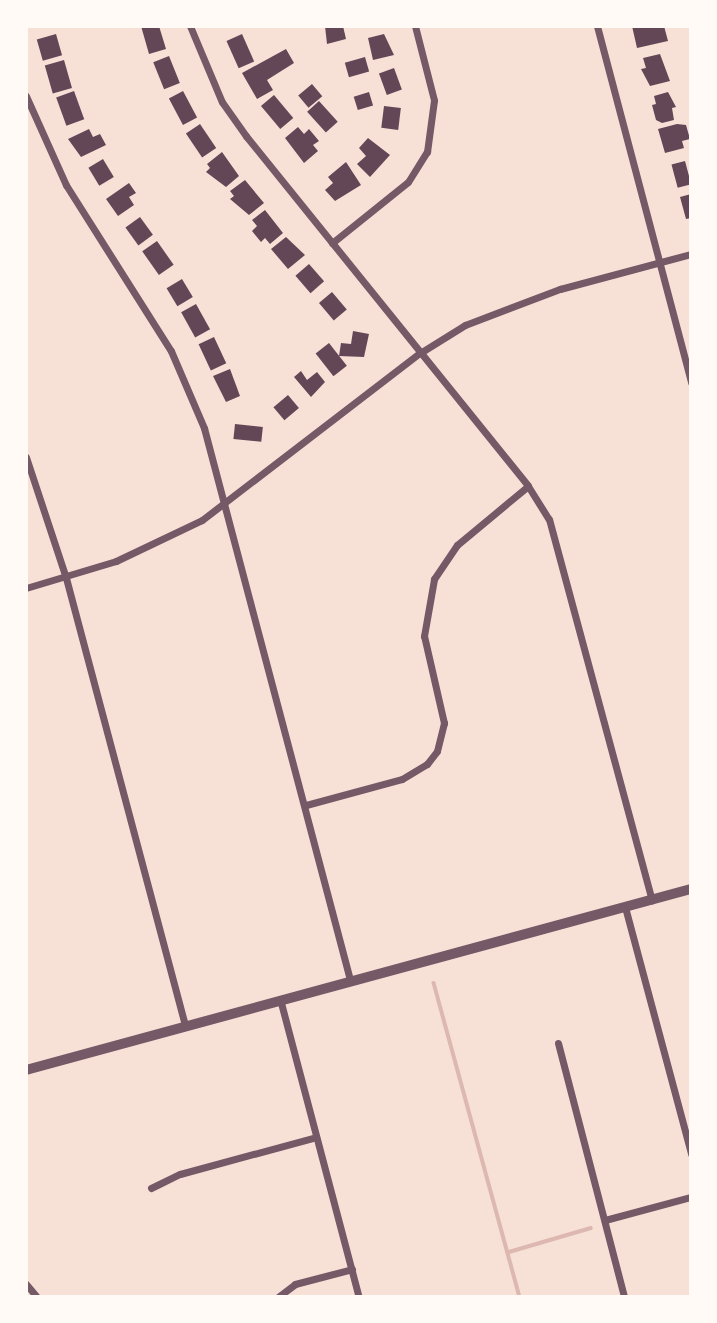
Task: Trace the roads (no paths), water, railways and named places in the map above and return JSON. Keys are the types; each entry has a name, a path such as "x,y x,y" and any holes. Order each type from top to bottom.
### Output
{"street":[{"path":"190,26 222,102 528,486 549,519 560,551 652,900"},
{"path":"332,243 408,182 427,152 435,100 415,26"},
{"path":"597,26 691,383"},
{"path":"26,96 66,185 171,351 204,428 306,805 350,980"},
{"path":"26,588 66,578 155,546 226,505 420,352 496,310 691,254"},
{"path":"26,457 66,578 185,1024"},
{"path":"306,805 402,779 427,765 437,751 444,723 424,636 430,588 457,545 528,486"},
{"path":"26,1070 185,1024 691,889"},
{"path":"625,907 691,1154"},
{"path":"280,999 359,1297"},
{"path":"558,1043 624,1297"},
{"path":"151,1188 180,1174 316,1137"},
{"path":"605,1220 691,1197"},
{"path":"278,1297 295,1284 352,1269"},
{"path":"26,1284 37,1297"}],"waterway":[{"path":"434,983 520,1297"},
{"path":"509,1252 591,1228"}]}
